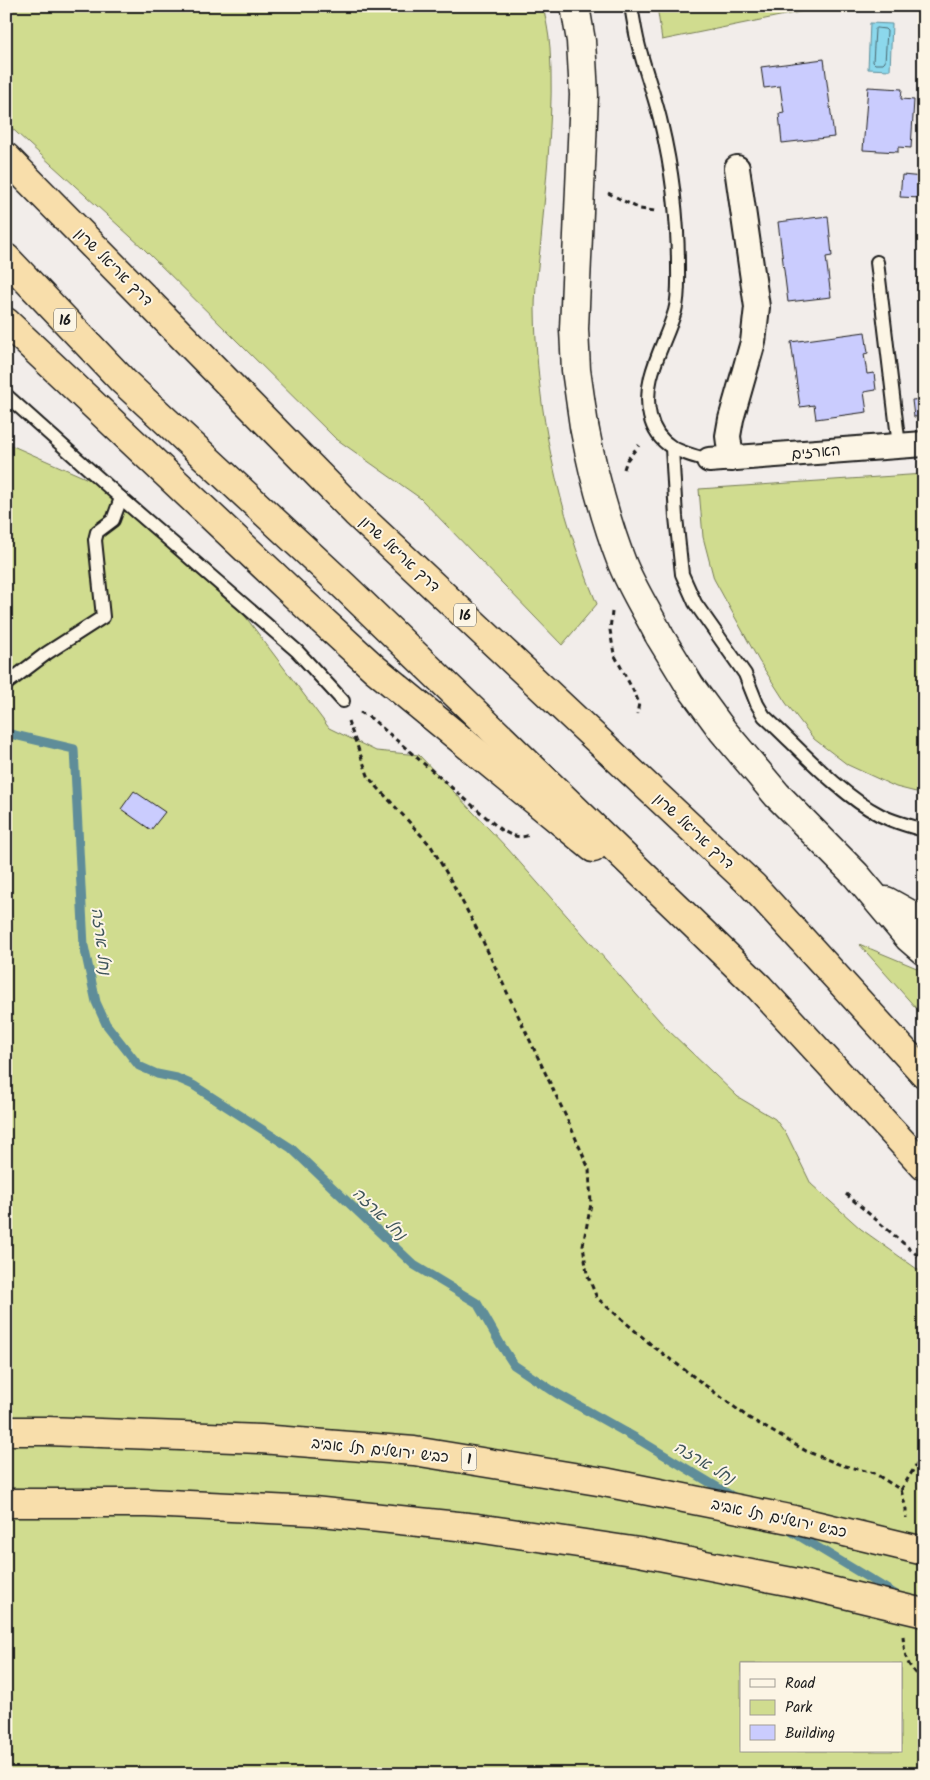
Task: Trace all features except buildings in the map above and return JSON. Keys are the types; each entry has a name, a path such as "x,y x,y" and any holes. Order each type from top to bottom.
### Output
{"highway":[{"name":"דרך אריאל שרון","path":"6,157 356,513 752,886 924,1073"},
{"name":"16","path":"6,258 123,381 344,586 764,991 924,1166"},
{"path":"6,322 375,669 764,991"},
{"name":"כביש ירושלים תל אביב","path":"6,1431 261,1439 414,1451 547,1472 661,1493 794,1520 924,1551"},
{"path":"6,1503 147,1503 313,1511 476,1528 639,1552 802,1584 913,1621"}],"main road":[{"path":"574,6 582,41 584,96 574,329 576,370 591,464 603,508 623,564 659,635 690,686 723,731 777,795 856,875 909,938 924,951"},
{"path":"856,875 890,904 924,922"}],"street":[{"path":"720,460 753,342 756,307 737,168"},
{"name":"הארזים","path":"720,460 924,444"}],"lane":[{"path":"631,6 640,54 661,122 670,166 678,264 675,310 651,375 648,404 655,431 672,448 684,454 720,460"},
{"path":"877,262 899,446"},
{"path":"6,395 120,498 296,651 343,702"},
{"path":"672,448 682,574 695,603 744,674 764,716 841,788 860,803 880,815 924,830"},
{"path":"6,684 47,653 103,617 95,540 97,532 112,520 120,498"}],"path":[{"path":"581,179 640,209 675,211"},
{"path":"343,702 372,719 501,830 513,836 525,837 532,834"},
{"path":"343,702 369,778 430,846 471,917 589,1169 591,1204 584,1245 587,1274 597,1298 654,1347 750,1418 806,1451 841,1465 874,1473 902,1490"},
{"path":"846,1194 924,1261"},
{"path":"906,1519 902,1490 924,1452"},
{"path":"913,1621 904,1649 910,1670 924,1682"}],"green space":[{"path":"6,6 543,6 550,43 551,116 535,299 536,347 545,422 552,459 571,533 597,604 562,645 420,498 335,438 142,247 6,123"},
{"path":"657,6 829,6 662,40"},
{"path":"6,443 97,483 218,580 329,728 376,751 419,755 507,848 666,1028 738,1097 775,1119 787,1135 811,1184 861,1229 924,1274 924,1774 6,1774"},
{"path":"924,474 924,794 896,787 848,765 814,739 786,703 759,661 714,579 703,537 699,489"},
{"path":"859,944 924,971 924,1017"}],"water":[{"path":"870,23 892,24 890,70 868,69"}],"waterway":[{"name":"נחל ארזה","path":"6,733 74,749 84,946 96,1002 106,1024 139,1066 157,1074 177,1078 193,1085 291,1148 414,1265 477,1303 514,1365 556,1393 641,1441 737,1499"},
{"name":"נחל ארזה","path":"789,1530 900,1597"}]}
